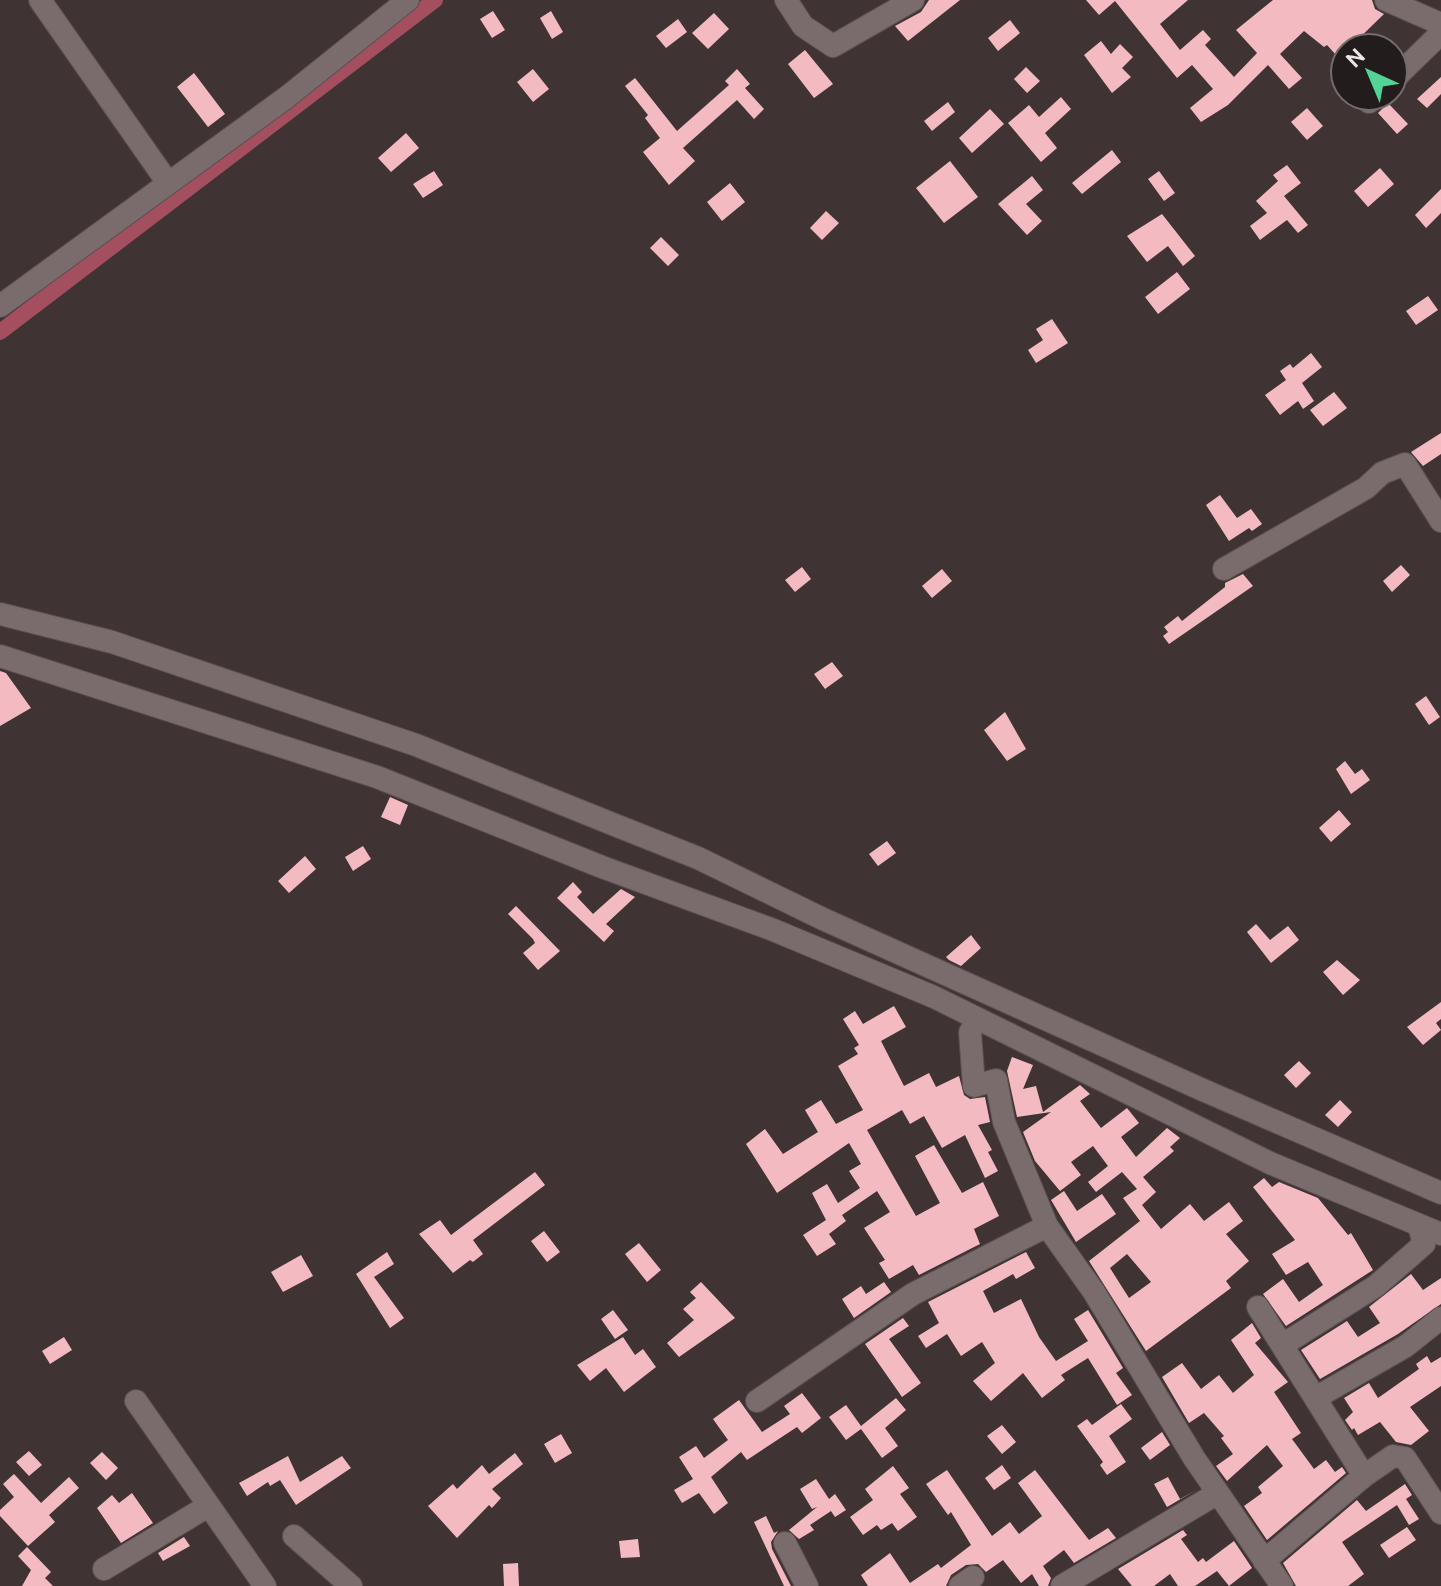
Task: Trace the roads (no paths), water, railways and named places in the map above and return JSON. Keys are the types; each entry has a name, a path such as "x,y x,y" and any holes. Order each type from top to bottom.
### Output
{"street":[{"path":"40,0 168,183"},
{"path":"786,0 803,26 833,46 913,0"},
{"path":"1386,0 1441,24"},
{"path":"0,306 287,97 402,2"},
{"path":"1409,64 1441,33"},
{"path":"1224,569 1366,488 1382,473 1405,464 1441,521"},
{"path":"0,614 112,642 416,745 698,858 1104,1045 1441,1193"},
{"path":"0,656 377,777 602,867 771,929 934,997 1133,1099 1270,1163 1441,1234"},
{"path":"970,1032 974,1086 996,1080 1004,1122 1047,1226 1079,1268 1218,1493 1282,1586"},
{"path":"757,1401 913,1294 1047,1226"},
{"path":"1284,1344 1405,1264 1424,1244 1419,1226"},
{"path":"1258,1307 1364,1476"},
{"path":"1317,1397 1406,1346 1441,1318"},
{"path":"136,1401 265,1586"},
{"path":"1264,1561 1364,1476 1400,1455 1441,1513"},
{"path":"1062,1586 1218,1493"},
{"path":"104,1569 208,1506"},
{"path":"294,1536 351,1586"},
{"path":"785,1543 807,1586"}],"waterway":[{"path":"0,332 435,0"}]}
